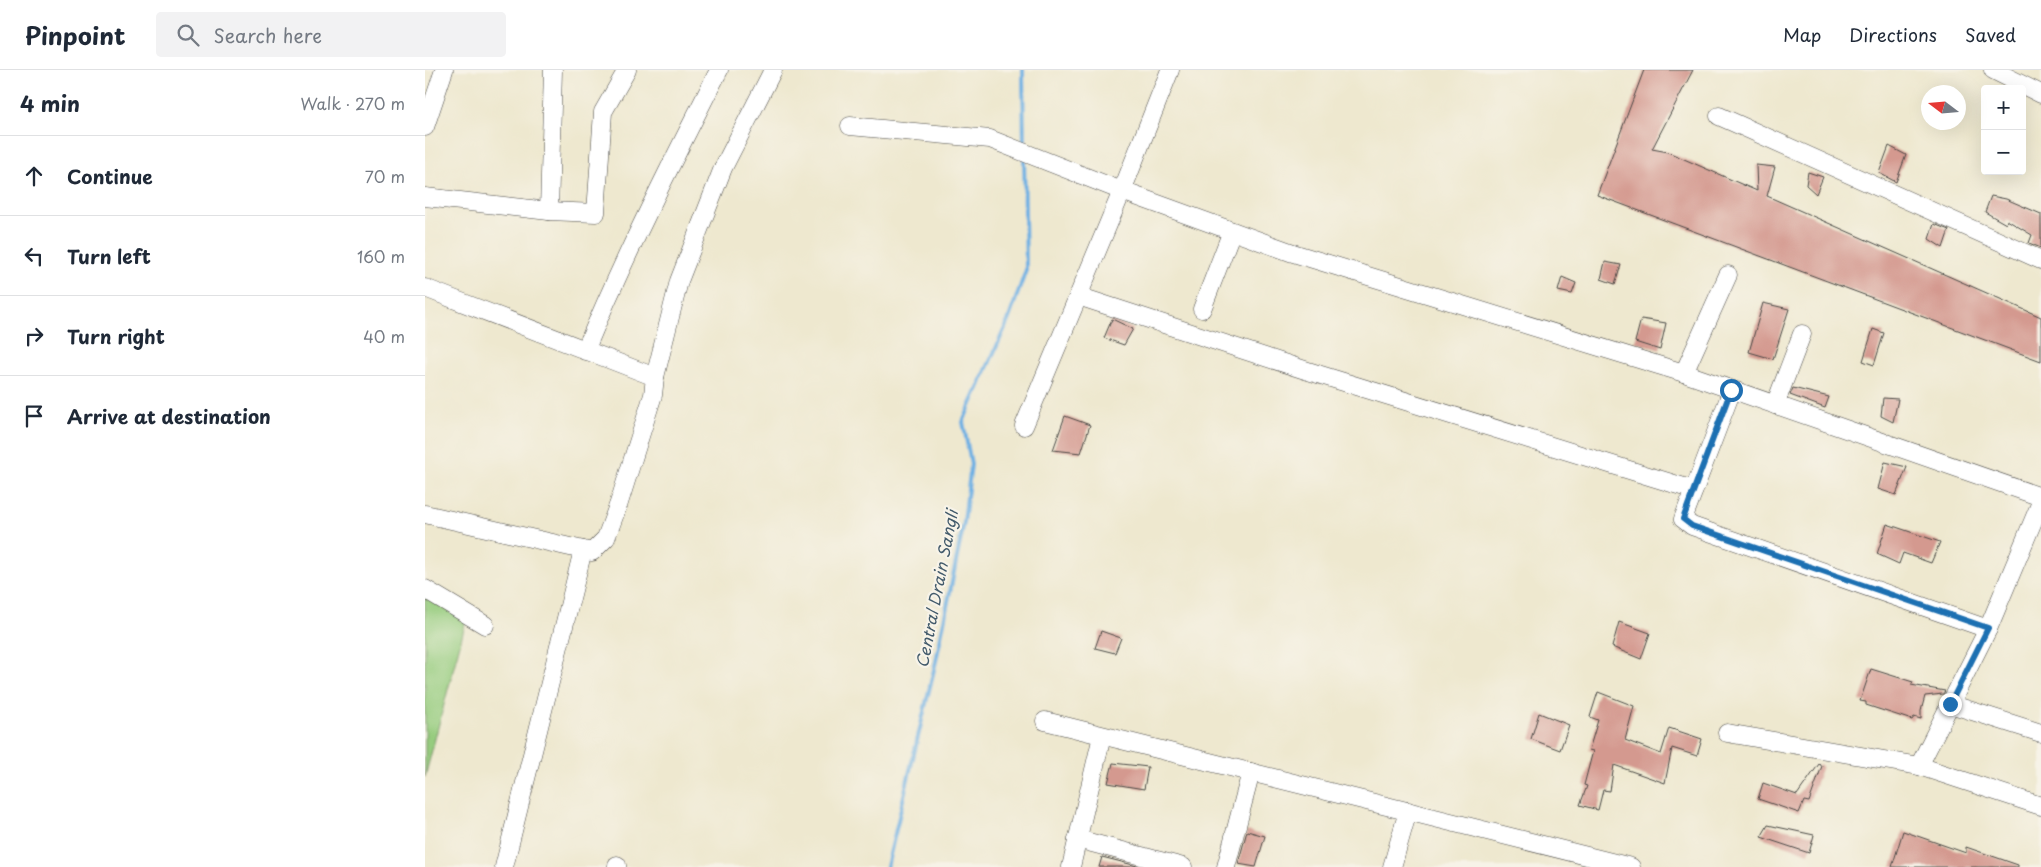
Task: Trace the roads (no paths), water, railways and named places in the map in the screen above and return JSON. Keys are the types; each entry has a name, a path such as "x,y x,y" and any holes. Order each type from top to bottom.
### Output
{"street":[{"path":"425,127 444,70"},
{"path":"549,210 553,70"},
{"path":"425,197 596,213 603,112 627,70"},
{"path":"585,351 610,291 670,165 719,70"},
{"path":"425,514 592,552 606,538 653,395 655,377 679,281 723,168 773,70"},
{"path":"1024,426 1123,192 1170,70"},
{"path":"1993,70 2041,94"},
{"path":"1719,116 2041,260"},
{"path":"850,126 990,139 1123,192 1293,253 1685,373 2041,497"},
{"path":"1202,308 1232,231"},
{"path":"1685,373 1728,275"},
{"path":"425,288 655,377"},
{"path":"1078,296 1308,371 1694,490"},
{"path":"1775,405 1802,334"},
{"path":"1731,390 1683,519 1692,526 1988,628"},
{"path":"1919,766 1988,628 2041,502"},
{"path":"504,867 583,550"},
{"path":"425,589 485,625"},
{"path":"1950,704 2041,733"},
{"path":"1045,721 1631,867"},
{"path":"1727,733 1919,766 2041,806"},
{"path":"1071,867 1103,736"},
{"path":"1225,867 1251,772"},
{"path":"1392,867 1408,811"},
{"path":"1077,839 1183,867"}],"waterway":[{"path":"1023,70 1024,148"},
{"name":"Central Drain Sangli","path":"887,867 936,661 964,522 971,464 963,422 1008,321 1026,270 1024,157"}]}
